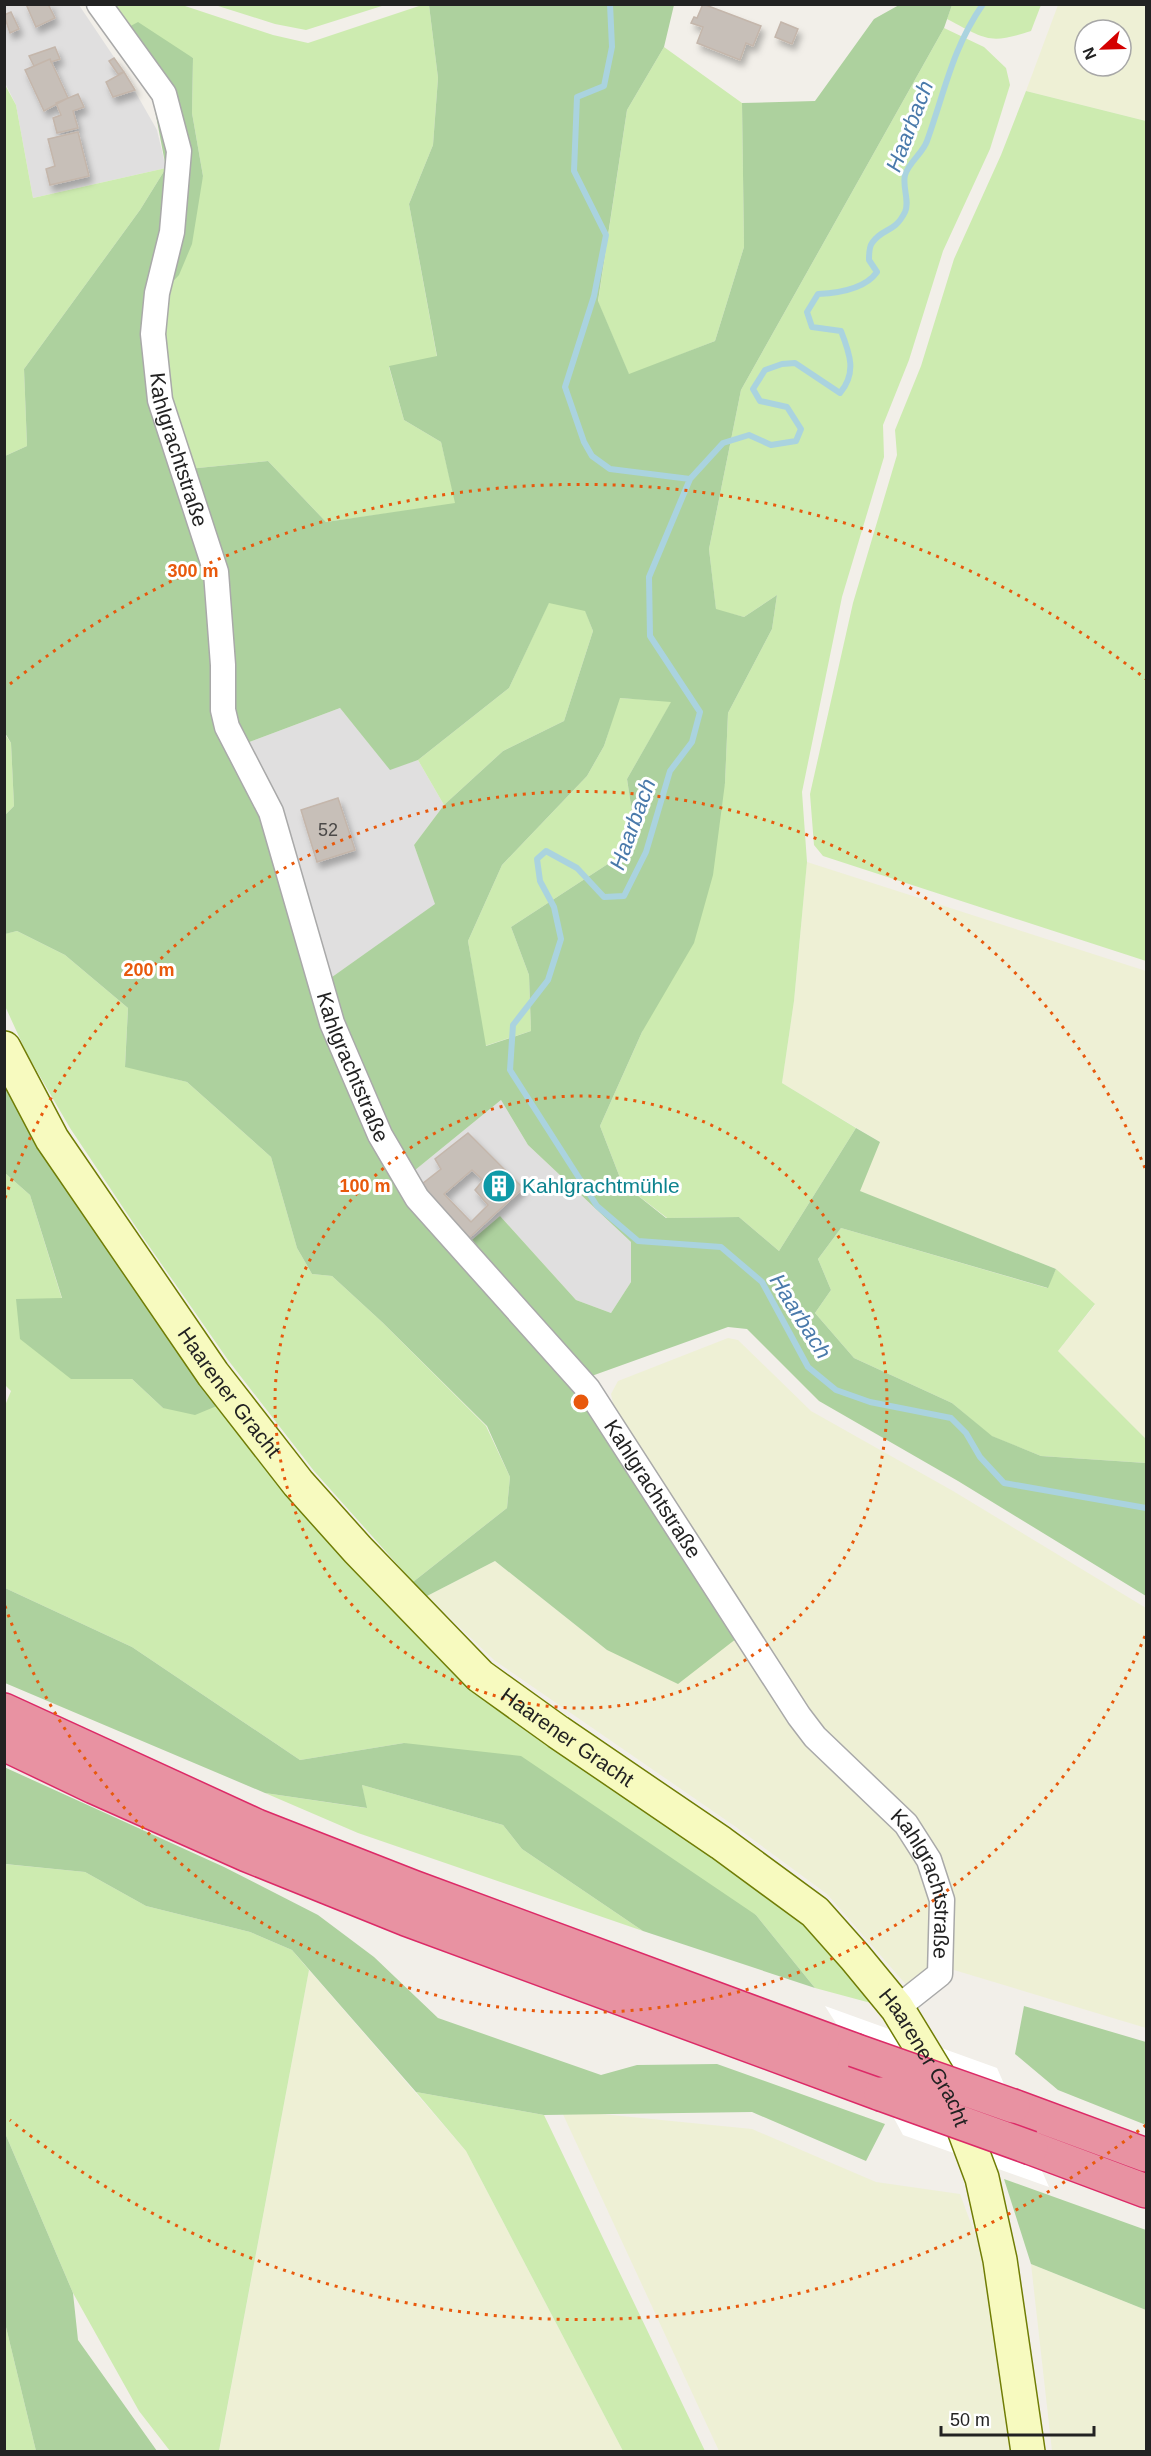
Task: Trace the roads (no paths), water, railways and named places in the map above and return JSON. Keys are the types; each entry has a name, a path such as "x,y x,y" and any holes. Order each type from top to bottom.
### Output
{"highway":[{"path":"4,1710 257,1826 424,1892 1146,2155"},
{"path":"4,1744 247,1856 374,1906 1146,2191"}],"main road":[{"name":"Haarener Gracht","path":"4,1048 52,1138 213,1374 298,1482 358,1550 480,1676 722,1843 815,1912 897,2008 953,2100 982,2178 1000,2260 1028,2451"}],"street":[{"name":"Kahlgrachtstraße","path":"99,4 164,94 179,151 172,232 157,293 153,334 160,400 216,573 223,665 223,710 227,728 271,812 332,1023 380,1135 417,1198 588,1389 799,1716 815,1737 906,1824 929,1860 942,1900 940,1974 897,2008"}],"waterway":[{"path":"610,4 612,47 604,86 577,97 574,171 606,235 594,296 565,387 584,442 592,456 610,469 690,479"},
{"name":"Haarbach","path":"983,4 956,54 925,145 905,175 907,203 905,212 897,224 880,234 871,245 869,260 877,272 859,286 834,293 818,294 807,312 812,327 841,331 850,363 849,378 845,386 840,393 795,363 782,364 765,370 753,389 760,401 787,407 801,429 796,441 771,445 749,435 723,443 690,479 649,577 650,636 700,712 692,742 670,771 646,852 624,896 604,897 577,868 546,851 537,859 540,881 554,907 561,939 548,980 513,1025 510,1070 597,1206 638,1241 721,1247 762,1282 808,1367 836,1390 870,1402 951,1418 966,1433 980,1457 1004,1483 1146,1508"}],"place":[{"name":"Kahlgrachtmühle","path":"499,1186"}]}
